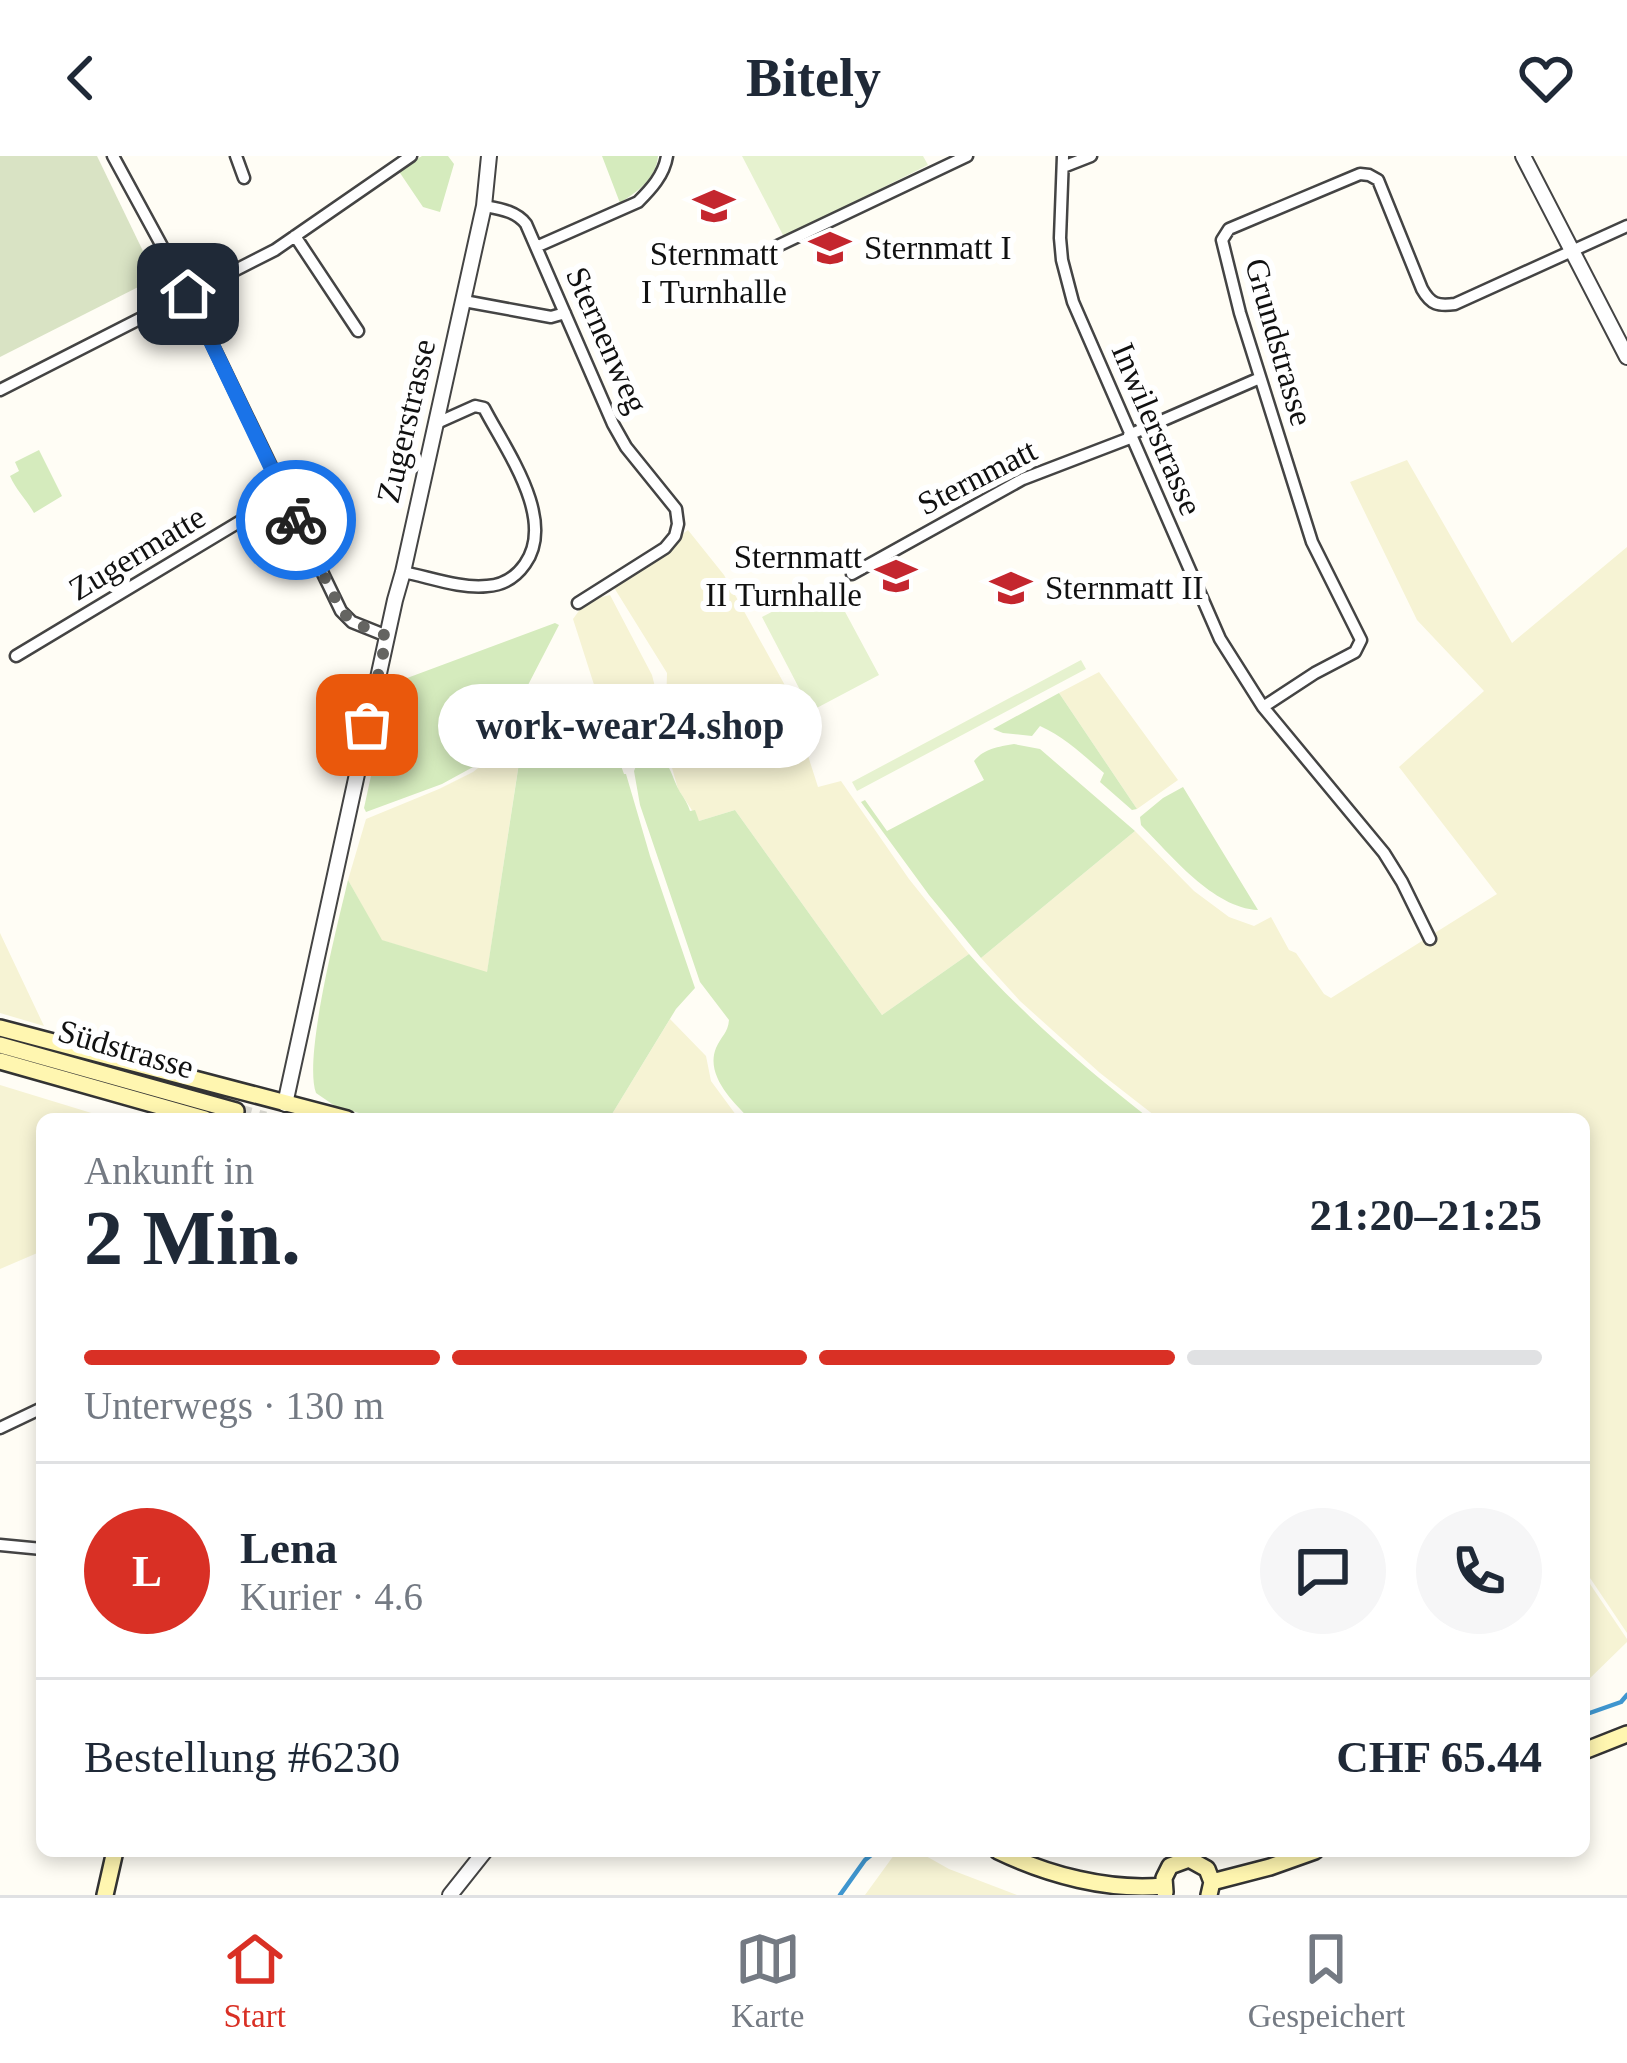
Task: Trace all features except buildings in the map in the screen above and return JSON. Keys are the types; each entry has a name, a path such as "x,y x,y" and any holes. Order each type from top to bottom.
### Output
{"main road":[{"path":"0,1028 283,1112"},
{"name":"Südstrasse","path":"0,1045 236,1111"},
{"path":"0,1061 184,1113"},
{"path":"1590,1748 1627,1734"},
{"path":"105,1895 114,1857"},
{"path":"1011,1857 1100,1883 1165,1890 1170,1866 1189,1859 1208,1869 1211,1888 1300,1857"}],"street":[{"path":"236,156 244,178"},
{"path":"0,390 274,250 411,156"},
{"name":"Zugerstrasse","path":"283,1112 464,301 489,156"},
{"path":"536,247 638,202 651,190 667,156"},
{"path":"767,251 967,156"},
{"path":"1063,162 1091,156"},
{"path":"1523,156 1627,357"},
{"path":"114,159 188,294 341,610 352,622 387,636"},
{"name":"Inwilerstrasse","path":"1063,162 1059,226 1073,302 1220,639 1263,707 1384,853 1430,939"},
{"name":"Grundstrasse","path":"1263,707 1355,652 1361,640 1312,542 1222,240 1229,229 1360,174 1370,175 1378,180 1422,289 1439,306 1455,304 1571,250"},
{"name":"Sternenweg","path":"484,206 520,217 613,424 676,509 676,536 665,548 578,603"},
{"path":"1571,250 1627,226"},
{"path":"295,236 358,332"},
{"path":"464,301 551,317 565,313"},
{"name":"Sternmatt","path":"852,574 1023,479 1260,378"},
{"path":"403,572 482,587 503,584 519,573 535,541 530,496 484,408 475,406 436,423"},
{"name":"Zugermatte","path":"16,656 284,496"},
{"path":"0,1428 36,1411"},
{"path":"0,1545 36,1549"},
{"path":"450,1895 480,1857"}],"shaded area":[{"path":"1407,460 1512,643 1627,547 1627,1633 1590,1578 1590,1113 1151,1113 1020,1001 981,958 1135,831 1194,891 1229,917 1254,926 1271,917 1289,950 1331,998 1497,894 1399,767 1484,691 1417,620 1350,482"},
{"path":"688,530 724,575 803,718 801,734 818,787 841,781 909,879 969,954 882,1015 735,810 699,821 678,789 665,743 667,673 613,586"},
{"path":"610,595 652,675 657,695 612,741 573,619 586,601"},
{"path":"1099,672 1178,780 1137,809 1059,693"},
{"path":"497,753 519,762 487,973 381,940 348,880 366,819 473,772"},
{"path":"0,933 44,1026 0,1013"},
{"path":"670,1019 706,1056 711,1081 735,1113 613,1113"},
{"path":"0,1085 91,1113 36,1113 36,1254 0,1269"},
{"path":"1590,1584 1627,1639 1590,1678"},
{"path":"893,1857 928,1857 1017,1895 865,1895"}],"green space":[{"path":"0,156 97,156 156,278 0,357"},
{"path":"422,156 448,156 454,164 440,212 423,207 398,170"},
{"path":"602,156 658,156 650,178 620,203"},
{"path":"742,156 923,156 928,165 784,237"},
{"path":"39,450 62,496 34,513 10,476 19,471 15,462"},
{"path":"829,582 879,675 811,711 762,617"},
{"path":"559,625 494,751 484,761 442,784 366,812 391,684"},
{"path":"1081,660 1086,669 857,791 852,782"},
{"path":"1059,693 1137,809 1132,810 1100,782 1104,773 1049,730 1040,726 1032,736 993,729"},
{"path":"524,707 612,741 695,988 676,1009 613,1113 359,1113 335,1106 316,1093 314,1051 348,880 382,940 487,972 519,763 499,754"},
{"path":"1014,744 1040,749 1135,831 981,958 861,802 865,800 887,831 984,780 974,761 987,751"},
{"path":"654,756 665,763 699,821 735,810 882,1015 969,954 1056,1041 1143,1113 744,1113 722,1087 714,1068 716,1048 729,1020 700,982 640,805 634,771 639,759"},
{"path":"1183,787 1258,910 1241,907 1209,890 1141,825 1140,817"}],"waterway":[{"path":"1590,1713 1621,1702 1627,1695"},
{"path":"840,1895 869,1857"}],"tunnel":[{"path":"236,1111 243,1113"}],"way so far":[{"path":"296,520 341,610 352,622 387,636 367,725"}],"place":[{"name":"Sternmatt I Turnhalle","path":"714,206"},
{"name":"Sternmatt I","path":"830,248"},
{"name":"Sternmatt II Turnhalle","path":"896,576"},
{"name":"Sternmatt II","path":"1011,588"},
{"name":"work-wear24.shop","path":"367,725"}],"route":[{"path":"188,294 296,520"}]}
